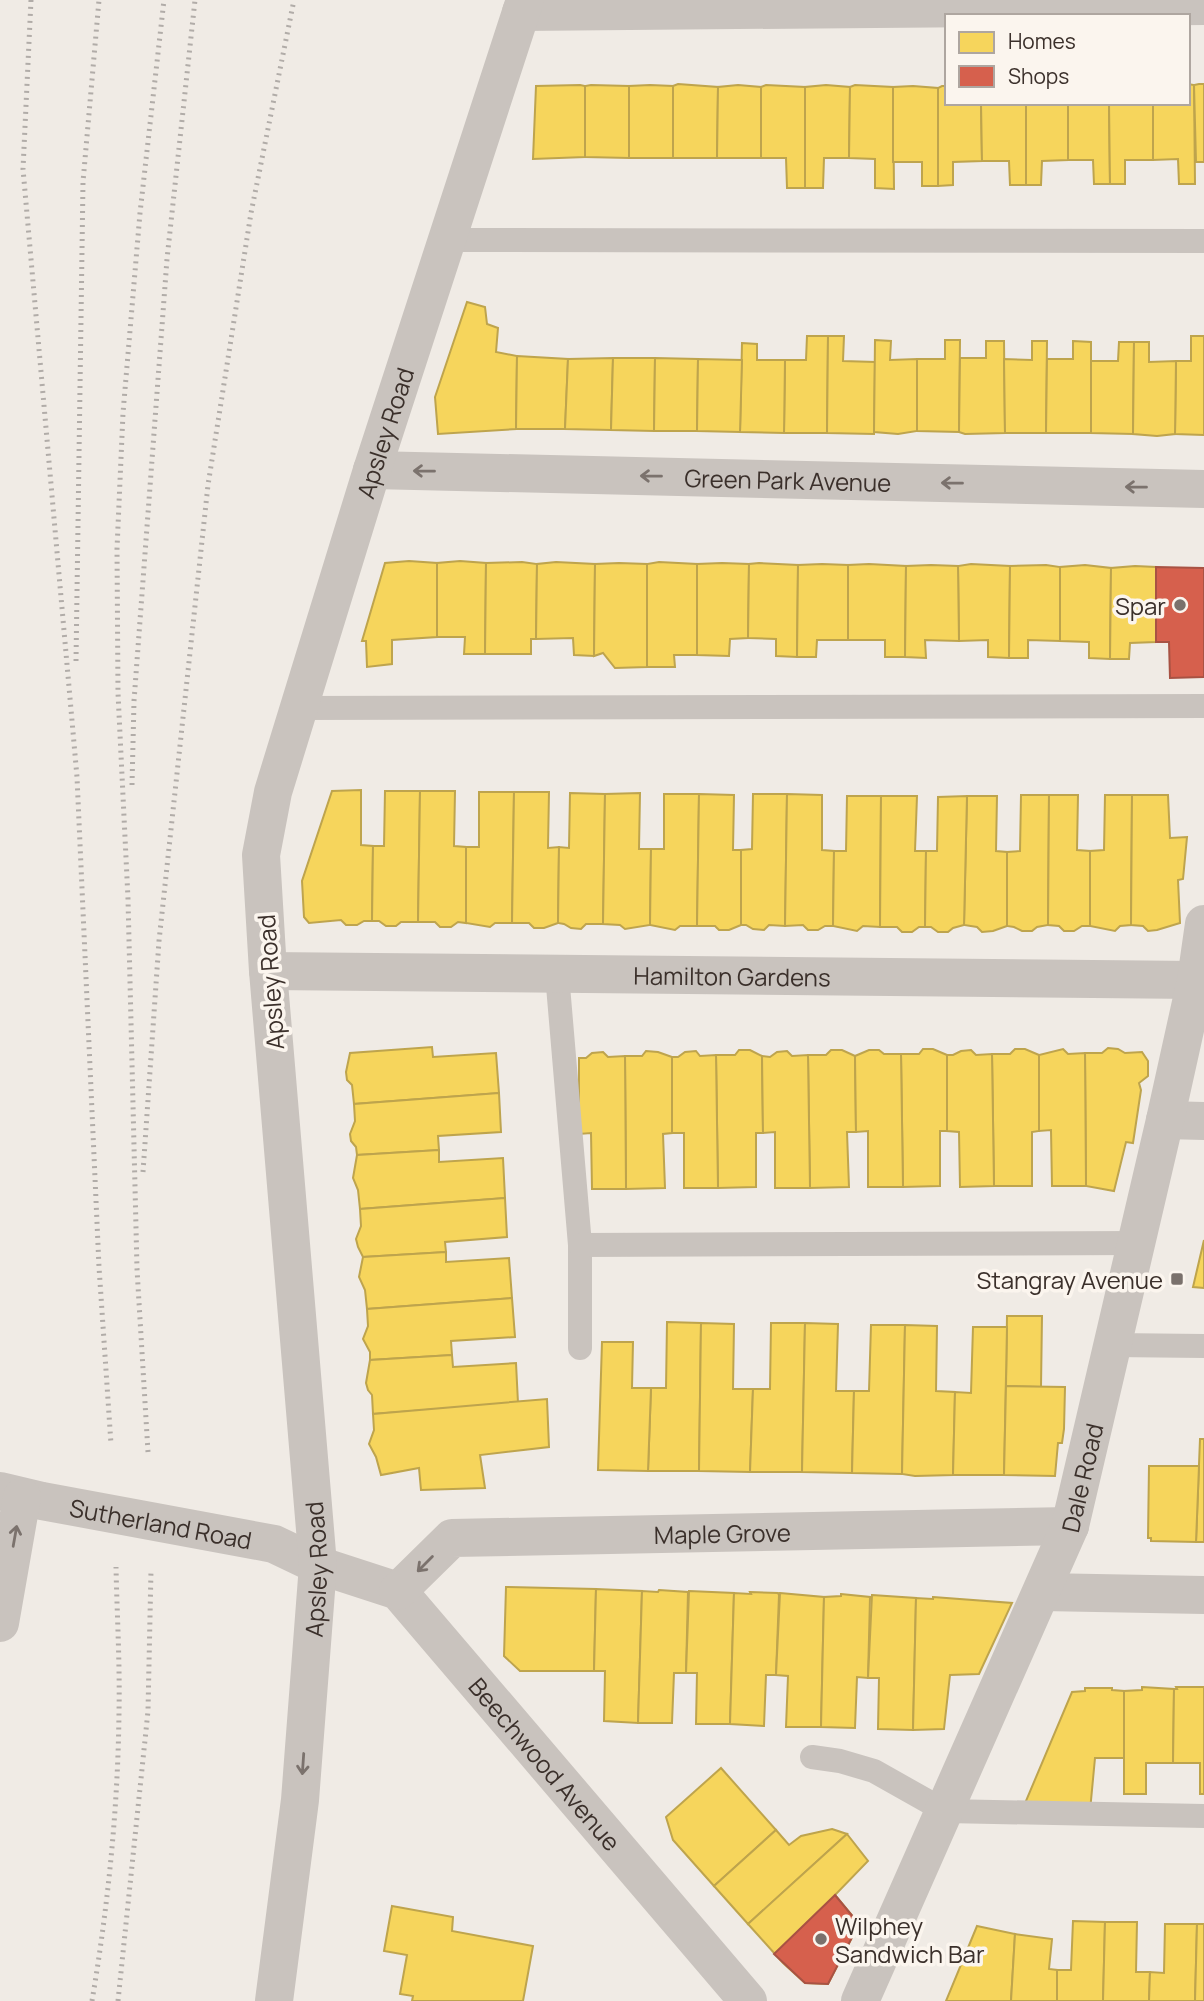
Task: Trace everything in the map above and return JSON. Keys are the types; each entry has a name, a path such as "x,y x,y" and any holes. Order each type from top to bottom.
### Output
{"street":[{"path":"523,6 1204,6"},
{"name":"Apsley Road","path":"274,2001 300,1800 318,1565 268,971 261,855 273,792 372,470 523,6"},
{"name":"Green Park Avenue","path":"372,470 1204,489"},
{"name":"Dale Road","path":"860,2001 1070,1526 1166,1120 1196,980 1204,924"},
{"name":"Hamilton Gardens","path":"268,971 1196,980"},
{"path":"1166,1120 1204,1121"},
{"path":"0,1623 21,1496"},
{"name":"Sutherland Road","path":"21,1496 274,1544 318,1565"},
{"name":"Maple Grove","path":"398,1591 452,1538 1070,1526"},
{"path":"318,1565 398,1591"},
{"name":"Beechwood Avenue","path":"398,1591 748,2001"},
{"path":"1042,1592 1204,1595"}],"lane":[{"path":"447,240 1204,241"},
{"path":"299,708 1204,706"},
{"path":"557,974 580,1245 580,1348"},
{"path":"580,1245 1136,1243"},
{"path":"1113,1345 1204,1346"},
{"path":"812,1757 840,1761 874,1772 945,1811 1204,1816"}],"building: Homes":[{"path":"678,84 718,87 717,158 673,158 673,86"},
{"path":"1190,84 1194,85 1195,184 1179,184 1178,159 1153,160 1153,105 1190,105"},
{"path":"1204,84 1204,162 1196,162 1194,85"},
{"path":"536,86 585,86 585,157 533,159"},
{"path":"585,86 629,86 629,158 585,157"},
{"path":"629,86 673,86 673,158 629,158"},
{"path":"945,86 945,105 981,105 982,161 953,162 953,185 938,186 938,88"},
{"path":"718,87 761,87 761,158 717,158"},
{"path":"761,87 805,87 805,188 787,188 786,158 761,158"},
{"path":"805,87 850,87 849,158 824,158 823,188 805,188"},
{"path":"850,87 893,87 894,189 875,188 875,159 849,158"},
{"path":"893,87 938,88 938,186 922,186 922,162 893,162"},
{"path":"981,105 1026,105 1026,185 1010,185 1009,161 982,161"},
{"path":"1026,105 1068,105 1068,160 1042,161 1041,185 1026,185"},
{"path":"1068,105 1109,105 1110,184 1094,184 1093,160 1068,160"},
{"path":"1109,105 1153,105 1153,160 1125,160 1125,184 1110,184"},
{"path":"467,302 485,307 487,324 498,328 496,352 517,356 516,429 438,434 435,397"},
{"path":"807,336 828,336 827,433 784,433 785,360 806,360"},
{"path":"828,336 844,336 843,361 875,362 874,434 827,433"},
{"path":"1191,336 1204,336 1204,435 1175,434 1176,361 1191,361"},
{"path":"875,340 891,341 890,360 917,359 917,431 898,434 874,432"},
{"path":"945,340 960,340 959,432 917,431 917,359 945,359"},
{"path":"986,341 1004,341 1005,433 965,434 959,432 960,358 986,358"},
{"path":"1032,341 1047,341 1046,433 1005,433 1004,359 1032,360"},
{"path":"1073,341 1091,342 1091,433 1046,433 1047,359 1073,359"},
{"path":"1119,342 1134,342 1133,434 1091,433 1091,361 1118,361"},
{"path":"1134,342 1149,342 1149,362 1176,361 1175,434 1133,434"},
{"path":"742,343 757,344 757,360 785,360 784,433 740,432"},
{"path":"517,356 568,359 565,429 516,429"},
{"path":"613,358 611,430 565,429 568,359"},
{"path":"613,358 655,358 654,431 611,430"},
{"path":"655,358 698,359 697,431 654,431"},
{"path":"698,359 742,360 740,432 697,431"},
{"path":"385,563 437,563 437,637 392,640 392,664 367,667 366,641 362,641"},
{"path":"437,563 486,563 485,654 464,654 465,637 437,637"},
{"path":"486,563 537,564 536,639 531,639 531,654 485,654"},
{"path":"537,564 595,564 594,656 574,655 573,638 536,639"},
{"path":"595,564 647,564 647,667 615,668 603,653 594,656"},
{"path":"647,564 697,564 697,655 674,655 675,667 647,667"},
{"path":"697,564 749,564 748,638 730,639 729,656 697,655"},
{"path":"749,564 798,565 797,657 776,656 776,639 748,638"},
{"path":"798,565 848,565 848,640 817,640 816,657 797,657"},
{"path":"848,565 906,566 905,657 885,657 885,640 848,640"},
{"path":"1085,565 1111,568 1110,659 1089,658 1089,642 1060,641 1060,567"},
{"path":"906,566 958,566 959,641 925,640 926,658 905,657"},
{"path":"958,566 1010,566 1009,658 988,657 988,640 959,641"},
{"path":"1010,566 1060,567 1060,641 1028,640 1028,658 1009,658"},
{"path":"1156,567 1156,642 1130,643 1129,659 1110,659 1111,568"},
{"path":"361,790 361,845 373,846 372,921 357,925 346,925 341,920 309,923 304,917 302,881 332,791"},
{"path":"385,791 420,791 418,922 401,922 396,926 372,921 373,846 384,846"},
{"path":"420,791 455,791 454,846 466,847 466,923 458,922 451,927 440,927 435,922 418,922"},
{"path":"479,792 514,792 512,923 495,923 490,927 466,923 466,847 479,847"},
{"path":"514,792 549,792 548,848 559,847 558,923 544,928 534,928 529,923 512,923"},
{"path":"570,793 605,794 603,924 586,924 581,929 558,923 559,847 569,848"},
{"path":"640,793 639,849 651,849 650,925 625,929 620,925 603,924 605,794"},
{"path":"664,794 699,794 697,926 680,926 675,930 650,925 651,849 664,849"},
{"path":"699,794 734,795 733,850 741,850 741,925 729,930 719,930 715,926 697,926"},
{"path":"753,794 787,794 785,926 769,925 764,930 741,925 741,850 752,849"},
{"path":"787,794 822,795 822,850 834,851 833,926 808,930 803,925 785,926"},
{"path":"1021,795 1049,795 1048,925 1032,931 1007,926 1007,852 1020,851"},
{"path":"1049,795 1078,795 1077,850 1090,851 1090,926 1082,926 1074,931 1064,931 1059,926 1048,925"},
{"path":"1105,795 1132,795 1131,925 1120,926 1115,931 1090,926 1090,851 1104,850"},
{"path":"1132,795 1168,795 1170,838 1187,837 1183,879 1178,880 1180,923 1157,930 1148,931 1143,926 1131,925"},
{"path":"847,796 881,796 880,927 863,926 857,931 833,926 834,851 846,851"},
{"path":"881,796 917,796 915,851 926,851 925,927 919,927 912,932 902,932 897,927 880,927"},
{"path":"967,796 997,796 996,851 1007,852 1007,926 993,931 982,932 977,927 964,925"},
{"path":"967,796 964,925 948,932 938,932 931,927 925,927 926,851 937,851 938,797"},
{"path":"432,1047 433,1057 496,1053 499,1093 354,1104 352,1085 347,1080 346,1072 350,1053"},
{"path":"1108,1048 1125,1053 1142,1052 1148,1061 1148,1076 1139,1083 1141,1090 1133,1143 1126,1142 1114,1191 1086,1186 1085,1053 1102,1053"},
{"path":"923,1049 933,1049 947,1055 947,1131 940,1131 940,1186 903,1187 901,1054 919,1054"},
{"path":"1015,1049 1025,1049 1039,1055 1039,1131 1032,1132 1032,1186 994,1186 992,1054 1010,1054"},
{"path":"1063,1049 1068,1054 1085,1053 1086,1186 1052,1186 1051,1130 1039,1131 1039,1055"},
{"path":"739,1050 750,1050 762,1056 763,1133 756,1133 756,1187 718,1188 716,1055 735,1055"},
{"path":"831,1050 842,1050 855,1056 856,1132 847,1132 849,1187 810,1188 808,1055 826,1055"},
{"path":"869,1050 879,1050 884,1054 901,1054 903,1187 868,1187 868,1131 856,1132 855,1056"},
{"path":"971,1050 976,1055 992,1054 994,1186 960,1187 959,1132 947,1131 947,1055"},
{"path":"646,1051 672,1057 672,1133 663,1134 665,1188 626,1189 625,1056 642,1056"},
{"path":"696,1051 700,1056 716,1055 718,1188 684,1188 684,1133 672,1133 672,1057"},
{"path":"787,1051 792,1056 808,1055 810,1188 775,1188 775,1132 763,1133 762,1056 770,1057 777,1052"},
{"path":"603,1052 608,1057 625,1056 626,1189 592,1189 591,1133 579,1134 579,1058"},
{"path":"499,1093 501,1132 438,1136 439,1150 357,1155 356,1147 351,1141 350,1134 355,1121 354,1104"},
{"path":"439,1150 439,1162 503,1158 505,1198 360,1209 358,1190 353,1178 357,1155"},
{"path":"505,1198 507,1237 445,1242 446,1252 363,1257 358,1247 356,1239 361,1226 360,1209"},
{"path":"1204,1240 1204,1288 1193,1287"},
{"path":"446,1252 446,1262 509,1258 512,1298 367,1309 365,1290 359,1277 363,1257"},
{"path":"512,1298 515,1337 451,1341 452,1355 370,1360 370,1352 363,1339 368,1326 367,1309"},
{"path":"1007,1316 1042,1316 1041,1387 1006,1386"},
{"path":"667,1322 701,1323 699,1471 648,1471 651,1388 666,1388"},
{"path":"701,1323 734,1324 733,1389 753,1389 750,1472 699,1471"},
{"path":"771,1323 805,1323 802,1472 750,1472 753,1389 770,1389"},
{"path":"805,1323 838,1324 836,1391 854,1391 852,1473 802,1472"},
{"path":"871,1325 905,1325 902,1474 852,1473 854,1391 869,1391"},
{"path":"905,1325 937,1326 936,1391 955,1392 953,1475 902,1474"},
{"path":"973,1327 1007,1327 1004,1475 953,1475 955,1392 971,1393"},
{"path":"602,1342 633,1342 632,1388 651,1388 648,1471 598,1470"},
{"path":"452,1355 453,1367 516,1363 518,1403 373,1414 372,1395 366,1383 370,1360"},
{"path":"1006,1386 1065,1387 1064,1429 1062,1443 1058,1443 1055,1476 1004,1475"},
{"path":"547,1399 549,1447 480,1455 485,1488 421,1490 419,1468 381,1475 369,1444 374,1430 373,1414"},
{"path":"1200,1439 1204,1439 1204,1542 1196,1542"},
{"path":"1149,1466 1199,1466 1196,1542 1151,1541 1151,1538 1148,1538"},
{"path":"506,1587 596,1589 594,1671 520,1671 504,1656"},
{"path":"596,1589 642,1591 638,1723 604,1721 605,1671 594,1671"},
{"path":"642,1591 688,1592 686,1673 674,1673 672,1723 638,1723"},
{"path":"689,1591 734,1593 730,1724 696,1724 697,1673 686,1673"},
{"path":"750,1592 779,1595 776,1675 766,1675 764,1726 730,1724 734,1593 751,1594"},
{"path":"780,1593 824,1597 821,1727 786,1727 788,1676 776,1675"},
{"path":"841,1594 870,1597 868,1678 857,1677 855,1728 821,1727 824,1597"},
{"path":"872,1595 916,1598 913,1730 878,1729 879,1678 868,1678"},
{"path":"916,1598 1012,1603 979,1674 950,1675 944,1729 913,1730"},
{"path":"1142,1687 1174,1689 1173,1763 1146,1763 1146,1794 1124,1794 1124,1691 1142,1690"},
{"path":"1176,1687 1204,1687 1204,1794 1200,1794 1200,1763 1173,1763"},
{"path":"1085,1688 1124,1691 1124,1758 1095,1758 1090,1811 1023,1808 1072,1692 1085,1691"},
{"path":"721,1768 776,1830 714,1886 673,1840 666,1817"},
{"path":"832,1829 847,1834 748,1924 714,1886 776,1830 789,1845 801,1836"},
{"path":"847,1834 868,1861 835,1895 859,1924 828,1984 805,1983 748,1924"},
{"path":"392,1906 453,1917 452,1931 533,1946 523,2001 412,2001 413,1996 400,1994 407,1955 384,1951"},
{"path":"1073,1921 1105,1922 1103,2001 1057,2001 1057,1970 1071,1970"},
{"path":"1105,1922 1137,1922 1136,1972 1150,1972 1149,2001 1103,2001"},
{"path":"1165,1924 1197,1924 1195,2001 1149,2001 1150,1972 1164,1973"},
{"path":"1197,1924 1204,1924 1204,2001 1195,2001"},
{"path":"977,1926 1015,1934 1011,2001 946,2001"},
{"path":"1015,1934 1052,1939 1049,1969 1057,1970 1057,2001 1011,2001"}],"building: Shops":[{"name":"Spar","path":"1156,567 1204,568 1204,677 1170,678 1169,642 1156,642"},
{"name":"Wilphey Sandwich Bar","path":"835,1895 859,1924 828,1984 805,1983 774,1954"}],"railway":[{"path":"31,0 23,169 77,777 99,1267 111,1444"},
{"path":"76,661 83,182 99,0"},
{"path":"148,1452 137,1269 128,899 118,693 117,549 123,413 140,213 164,0"},
{"path":"132,785 134,701 167,259 195,0"},
{"path":"143,1172 159,941 208,485 251,213 294,0"},
{"path":"92,2001 103,1929 117,1784 119,1694 116,1567"},
{"path":"118,2001 148,1711 151,1570"}],"place":[{"name":"Spar","path":"1180,605"},
{"name":"Stangray Avenue","path":"1177,1279"},
{"name":"Wilphey Sandwich Bar","path":"821,1939"}]}
